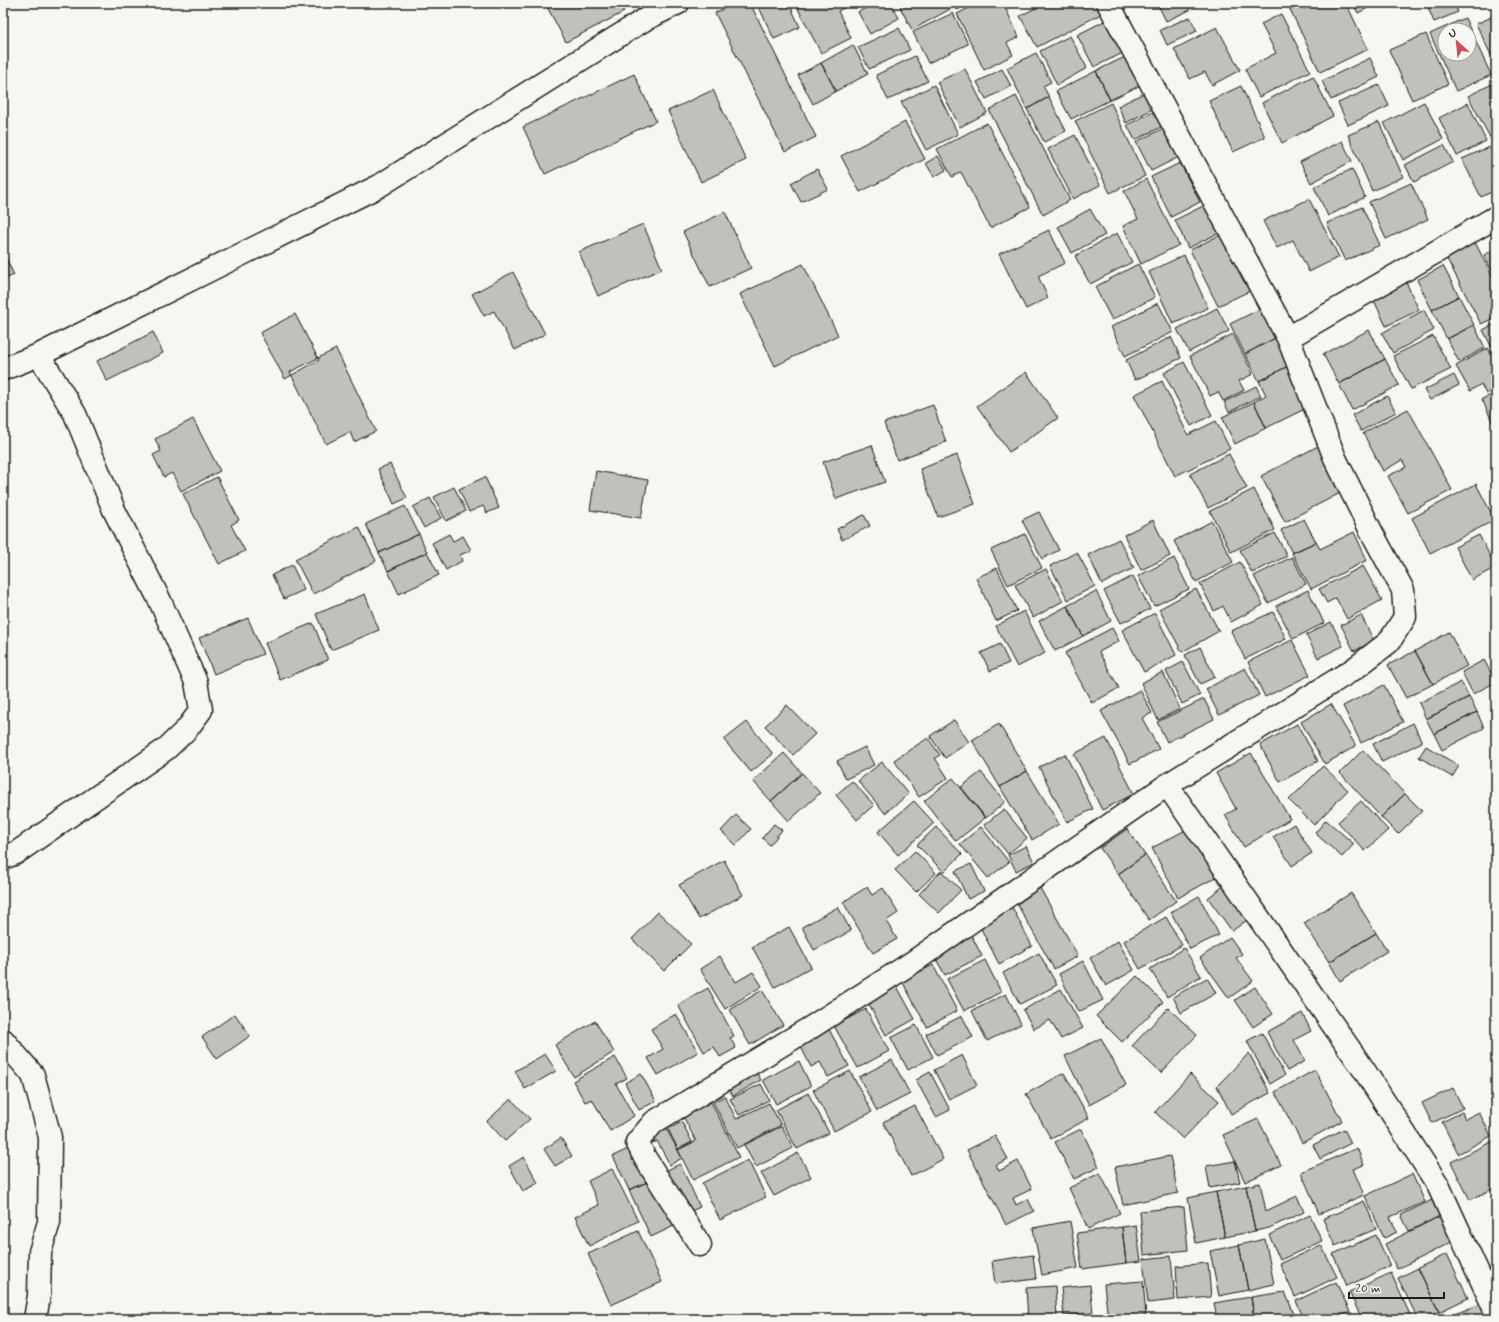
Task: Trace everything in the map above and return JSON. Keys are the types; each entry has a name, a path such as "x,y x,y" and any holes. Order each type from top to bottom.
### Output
{"street":[{"path":"3,369 39,355 379,186 644,20 678,3"},
{"path":"700,1244 645,1158 637,1142 654,1122 810,1028 913,962 1167,785 1354,669 1389,642 1405,617 1403,590 1372,533 1335,458 1288,338 1108,3"},
{"path":"1288,338 1496,217"},
{"path":"3,858 16,853 166,749 187,729 201,710 196,682 160,601 114,510 75,414 39,355"},
{"path":"1167,785 1362,1067 1438,1185 1496,1312"},
{"path":"3,1040 33,1075 50,1137 49,1222 40,1252 39,1296 35,1319"}],"building":[{"path":"545,3 619,3 624,12 566,42"},
{"path":"735,3 750,3 816,137 785,152 715,13"},
{"path":"757,3 789,3 800,27 774,39"},
{"path":"795,3 854,3 838,11 851,38 821,53"},
{"path":"875,3 891,3 899,18 870,34 858,12"},
{"path":"907,3 949,3 952,8 912,30 900,7"},
{"path":"953,3 970,3 957,10"},
{"path":"979,3 1003,3 1019,37 1007,43 1013,55 984,70 957,14"},
{"path":"1045,3 1095,3 1101,14 1037,47 1020,16"},
{"path":"1168,3 1187,3 1190,10 1166,21 1159,7"},
{"path":"1287,3 1346,3 1368,49 1320,72"},
{"path":"1353,3 1377,3 1358,13"},
{"path":"1426,3 1454,3 1458,12 1434,22"},
{"path":"953,13 968,44 928,63 913,32"},
{"path":"1281,14 1310,71 1259,97 1245,69 1276,53 1261,24"},
{"path":"1496,15 1496,63 1477,26 1477,24"},
{"path":"1112,17 1129,50 1094,67 1077,35"},
{"path":"1190,17 1197,31 1167,45 1160,30"},
{"path":"1465,18 1467,22 1456,22"},
{"path":"1217,27 1240,70 1212,85 1205,72 1190,79 1174,49"},
{"path":"899,28 910,50 869,69 858,47"},
{"path":"1437,31 1437,49 1430,34"},
{"path":"1426,34 1437,62 1448,84 1412,100 1389,50"},
{"path":"1070,36 1087,68 1057,85 1040,51"},
{"path":"1477,44 1491,75 1456,91 1443,62 1477,62"},
{"path":"853,45 868,74 836,91 821,63"},
{"path":"1036,53 1051,82 1043,86 1049,97 1027,109 1007,68"},
{"path":"1133,53 1147,82 1110,100 1096,71"},
{"path":"915,56 928,81 888,100 876,75"},
{"path":"1370,58 1379,77 1331,100 1322,81"},
{"path":"821,63 836,91 813,104 798,75"},
{"path":"965,69 987,113 960,127 937,82"},
{"path":"1002,69 1011,86 986,99 977,82"},
{"path":"1096,71 1110,100 1071,119 1056,91"},
{"path":"634,74 656,121 545,174 523,127"},
{"path":"1313,76 1333,116 1282,143 1262,103"},
{"path":"1496,82 1496,142 1493,143 1468,96"},
{"path":"934,85 958,134 926,150 901,102"},
{"path":"1379,85 1389,106 1348,125 1338,103"},
{"path":"1241,86 1265,137 1233,152 1209,101"},
{"path":"1152,89 1160,105 1126,123 1118,106"},
{"path":"713,90 746,160 701,182 668,111"},
{"path":"1016,96 1070,200 1043,215 989,110"},
{"path":"1049,97 1066,131 1044,142 1027,109"},
{"path":"1424,102 1443,139 1403,160 1384,123"},
{"path":"1111,103 1145,176 1110,193 1075,121"},
{"path":"1468,103 1486,141 1457,156 1439,118"},
{"path":"1155,111 1163,126 1135,140 1127,125"},
{"path":"905,122 925,159 860,192 841,156"},
{"path":"1379,122 1403,177 1372,191 1348,135"},
{"path":"987,123 1030,207 990,228 961,172 952,177 937,149"},
{"path":"1164,128 1179,157 1151,171 1136,142"},
{"path":"1075,135 1100,185 1073,199 1048,149"},
{"path":"1342,141 1352,161 1311,183 1300,162"},
{"path":"1444,145 1453,162 1414,182 1405,165"},
{"path":"1489,147 1496,161 1496,190 1481,197 1462,159"},
{"path":"938,156 946,170 934,177 926,163"},
{"path":"1180,163 1200,202 1171,217 1151,177"},
{"path":"817,169 828,189 801,202 791,183"},
{"path":"1352,169 1365,197 1328,216 1314,187"},
{"path":"1146,179 1179,245 1141,264 1123,226 1138,219 1124,191"},
{"path":"1411,183 1428,219 1386,239 1369,202"},
{"path":"1309,199 1339,257 1309,272 1293,240 1277,248 1263,221"},
{"path":"1211,202 1225,230 1188,248 1175,220"},
{"path":"1362,207 1380,245 1345,261 1327,223"},
{"path":"1090,209 1105,235 1072,253 1058,227"},
{"path":"725,212 751,268 710,287 683,232"},
{"path":"643,224 662,269 598,296 579,252"},
{"path":"1049,230 1065,263 1038,276 1048,298 1026,309 999,254"},
{"path":"1228,231 1256,288 1218,306 1190,250"},
{"path":"1117,233 1132,262 1090,284 1075,256"},
{"path":"1475,242 1496,284 1496,317 1481,324 1446,257"},
{"path":"1496,249 1496,279 1484,255"},
{"path":"3,252 14,275 3,280"},
{"path":"1184,255 1208,308 1173,324 1149,272"},
{"path":"803,264 838,335 775,366 740,294"},
{"path":"1138,264 1155,297 1112,320 1095,287"},
{"path":"1443,266 1459,296 1432,310 1417,280"},
{"path":"513,272 545,334 515,350 494,311 484,316 472,294"},
{"path":"1405,280 1419,310 1386,326 1372,296"},
{"path":"1459,296 1474,325 1447,339 1432,310"},
{"path":"1158,303 1173,332 1125,356 1111,327"},
{"path":"1266,306 1281,335 1245,354 1230,324"},
{"path":"1217,308 1229,331 1189,352 1177,329"},
{"path":"1424,310 1434,330 1393,353 1382,333"},
{"path":"295,314 319,360 285,379 260,333"},
{"path":"1496,323 1496,356 1483,330"},
{"path":"1474,325 1485,348 1459,362 1447,339"},
{"path":"1369,330 1385,359 1339,384 1323,354"},
{"path":"153,332 163,353 107,381 97,361"},
{"path":"1233,334 1253,374 1239,381 1244,390 1223,401 1218,392 1210,396 1190,356"},
{"path":"1281,335 1294,363 1259,381 1245,354"},
{"path":"1433,336 1451,369 1411,389 1393,356"},
{"path":"1171,337 1181,358 1135,380 1126,360"},
{"path":"1488,348 1496,363 1496,389 1486,394 1481,384 1470,391 1456,366"},
{"path":"336,349 376,431 354,442 350,432 326,444 290,372"},
{"path":"1385,359 1399,385 1352,410 1339,384"},
{"path":"1184,362 1212,415 1191,426 1164,373"},
{"path":"1294,363 1315,404 1266,428 1254,402 1266,395 1259,381"},
{"path":"1026,372 1058,418 1009,452 977,406"},
{"path":"1454,375 1459,385 1430,400 1424,390"},
{"path":"1162,381 1188,435 1216,421 1230,449 1175,476 1134,395"},
{"path":"1256,386 1261,396 1229,412 1224,402"},
{"path":"1496,393 1496,430 1482,399"},
{"path":"1387,396 1396,412 1361,431 1352,415"},
{"path":"1254,402 1266,428 1235,444 1222,417"},
{"path":"933,405 946,442 897,460 884,423"},
{"path":"1408,409 1452,490 1408,513 1388,476 1406,467 1402,460 1383,471 1363,433"},
{"path":"193,419 220,471 181,491 172,473 164,477 153,455 161,451 155,439"},
{"path":"872,445 885,482 836,499 823,462"},
{"path":"1320,445 1344,491 1285,522 1261,476"},
{"path":"1229,454 1247,488 1208,508 1190,474"},
{"path":"957,455 975,504 938,517 920,469"},
{"path":"390,464 407,498 394,504 378,469"},
{"path":"596,471 648,480 641,518 590,510"},
{"path":"217,477 239,520 231,525 245,551 219,564 183,494"},
{"path":"485,477 499,508 487,513 483,506 469,512 459,489"},
{"path":"1476,484 1495,520 1430,553 1412,518"},
{"path":"454,487 466,511 446,521 434,497"},
{"path":"1254,489 1275,530 1231,552 1210,511"},
{"path":"430,498 441,518 424,528 413,507"},
{"path":"405,506 419,534 379,553 366,524"},
{"path":"1039,512 1059,550 1042,559 1022,520"},
{"path":"864,515 870,526 842,540 837,529"},
{"path":"1304,519 1316,542 1292,553 1281,530"},
{"path":"1153,520 1170,556 1141,570 1124,535"},
{"path":"1212,521 1233,562 1196,582 1174,541"},
{"path":"359,527 376,561 313,594 295,559"},
{"path":"1354,532 1367,560 1311,589 1292,553 1316,542 1320,549"},
{"path":"1275,533 1287,556 1252,573 1240,550"},
{"path":"419,534 427,552 388,571 379,553"},
{"path":"449,534 453,541 463,536 471,550 460,555 462,561 446,570 432,543"},
{"path":"1025,534 1042,568 1008,585 991,550"},
{"path":"1479,535 1496,567 1472,580 1455,547"},
{"path":"1119,539 1134,568 1102,584 1088,555"},
{"path":"427,552 439,575 399,594 388,571"},
{"path":"1077,552 1095,586 1068,600 1050,566"},
{"path":"1292,557 1306,584 1268,603 1254,576"},
{"path":"1174,558 1189,589 1154,606 1138,576"},
{"path":"1240,562 1263,605 1231,622 1223,606 1214,611 1200,584"},
{"path":"292,565 304,590 284,599 272,575"},
{"path":"1363,566 1382,600 1347,619 1336,598 1327,603 1319,589"},
{"path":"997,568 1017,611 996,621 976,578"},
{"path":"1046,569 1063,601 1033,618 1015,585"},
{"path":"1133,576 1150,609 1121,623 1104,591"},
{"path":"1196,589 1219,631 1182,652 1159,609"},
{"path":"1308,590 1324,623 1293,639 1276,606"},
{"path":"1096,591 1111,621 1083,636 1067,606"},
{"path":"365,594 379,630 331,650 316,614"},
{"path":"1067,606 1083,636 1055,651 1039,621"},
{"path":"1024,611 1045,653 1017,667 996,626"},
{"path":"1273,612 1286,639 1245,659 1231,631"},
{"path":"1155,613 1176,655 1144,672 1122,630"},
{"path":"1361,615 1374,641 1354,651 1341,625"},
{"path":"248,618 263,654 214,674 199,638"},
{"path":"1331,622 1343,646 1318,658 1306,635"},
{"path":"313,623 328,660 280,680 265,643"},
{"path":"1112,628 1119,641 1099,652 1119,688 1092,703 1065,653"},
{"path":"1449,632 1467,666 1433,684 1415,651"},
{"path":"1292,640 1310,675 1265,697 1248,662"},
{"path":"1000,644 1009,663 990,671 981,653"},
{"path":"1200,647 1215,677 1200,684 1185,655"},
{"path":"1415,651 1433,684 1406,698 1388,665"},
{"path":"1484,660 1496,682 1473,694 1462,672"},
{"path":"1183,662 1200,695 1182,704 1166,671"},
{"path":"1245,668 1259,695 1219,715 1206,689"},
{"path":"1163,672 1180,709 1158,720 1141,683"},
{"path":"1461,682 1469,697 1426,719 1419,703"},
{"path":"1384,685 1403,722 1361,743 1343,706"},
{"path":"1140,690 1152,713 1142,718 1159,749 1130,764 1101,711"},
{"path":"1469,697 1477,712 1434,734 1426,719"},
{"path":"1204,699 1214,719 1167,742 1157,722"},
{"path":"1331,704 1356,746 1325,764 1301,722"},
{"path":"787,705 815,734 793,755 765,726"},
{"path":"1477,712 1484,728 1442,750 1434,734"},
{"path":"954,720 969,742 945,758 930,736"},
{"path":"747,722 773,754 751,772 724,740"},
{"path":"1413,723 1422,742 1382,762 1373,744"},
{"path":"999,724 1027,771 1000,787 972,740"},
{"path":"1297,724 1318,761 1280,782 1260,745"},
{"path":"928,738 940,755 935,758 948,778 919,797 894,760"},
{"path":"1106,738 1134,794 1102,810 1074,754"},
{"path":"1426,746 1459,766 1452,777 1419,757"},
{"path":"865,747 874,765 846,779 837,761"},
{"path":"1363,750 1405,794 1381,817 1340,773"},
{"path":"784,753 802,773 771,801 753,781"},
{"path":"1251,753 1290,819 1244,847 1225,815 1236,809 1216,773"},
{"path":"1065,754 1093,809 1067,822 1039,767"},
{"path":"882,762 909,794 885,813 858,781"},
{"path":"1323,766 1348,790 1314,825 1289,800"},
{"path":"1027,771 1059,824 1032,840 1000,787"},
{"path":"981,772 1005,802 986,818 961,787"},
{"path":"802,773 820,793 789,821 771,801"},
{"path":"953,778 985,818 956,841 924,801"},
{"path":"852,781 874,805 857,820 836,795"},
{"path":"1405,794 1422,811 1398,834 1381,817"},
{"path":"914,801 934,823 898,855 878,832"},
{"path":"1361,801 1388,830 1365,851 1338,822"},
{"path":"1004,809 1027,838 1008,854 984,825"},
{"path":"736,815 751,829 736,845 721,831"},
{"path":"1326,820 1354,844 1342,857 1315,833"},
{"path":"774,824 782,830 770,845 762,838"},
{"path":"1294,824 1312,853 1292,866 1273,837"},
{"path":"1193,826 1220,875 1178,898 1152,848"},
{"path":"936,827 962,854 944,872 917,845"},
{"path":"981,827 1009,862 988,878 960,844"},
{"path":"1127,829 1145,855 1118,874 1100,848"},
{"path":"1026,846 1034,862 1016,871 1008,855"},
{"path":"915,851 936,873 916,892 895,870"},
{"path":"1145,855 1176,901 1149,920 1118,874"},
{"path":"724,860 743,895 699,919 679,885"},
{"path":"971,864 984,891 968,899 955,871"},
{"path":"941,871 961,890 939,913 919,894"},
{"path":"1230,881 1254,915 1232,931 1208,898"},
{"path":"867,887 872,895 883,888 898,913 886,921 897,939 873,953 843,902"},
{"path":"1040,888 1078,956 1054,969 1016,902"},
{"path":"1351,893 1376,933 1329,962 1304,923"},
{"path":"1199,896 1219,935 1190,949 1171,912"},
{"path":"1009,901 1032,946 999,964 976,919"},
{"path":"838,907 851,931 814,950 802,927"},
{"path":"658,912 691,944 664,971 632,939"},
{"path":"1166,917 1182,945 1140,969 1124,941"},
{"path":"789,927 811,967 775,987 752,947"},
{"path":"969,931 982,956 945,975 931,950"},
{"path":"1376,933 1387,951 1340,981 1329,962"},
{"path":"1230,937 1242,954 1236,958 1253,981 1229,998 1200,958"},
{"path":"1118,941 1134,970 1106,986 1090,958"},
{"path":"1184,948 1201,976 1167,997 1150,969"},
{"path":"1039,953 1057,985 1020,1004 1003,973"},
{"path":"720,956 736,982 753,972 762,986 725,1009 700,969"},
{"path":"985,960 1001,992 964,1011 947,979"},
{"path":"1083,961 1103,1000 1078,1012 1059,974"},
{"path":"933,965 957,1011 927,1027 902,981"},
{"path":"1137,976 1163,1002 1122,1042 1096,1016"},
{"path":"1207,978 1216,993 1181,1013 1173,997"},
{"path":"894,981 915,1019 886,1035 865,997"},
{"path":"1255,987 1273,1014 1253,1027 1235,1000"},
{"path":"708,988 734,1036 730,1038 736,1048 720,1057 714,1047 704,1052 678,1005"},
{"path":"1061,989 1083,1028 1061,1039 1050,1020 1034,1029 1023,1010"},
{"path":"762,990 783,1025 750,1045 730,1010"},
{"path":"1006,994 1021,1024 987,1041 972,1011"},
{"path":"1168,1008 1197,1035 1161,1073 1132,1046"},
{"path":"866,1009 889,1051 858,1068 834,1026"},
{"path":"1302,1013 1311,1031 1294,1040 1305,1061 1287,1071 1267,1032"},
{"path":"235,1014 250,1036 217,1059 202,1037"},
{"path":"676,1014 698,1052 658,1075 648,1058 663,1049 651,1029"},
{"path":"962,1016 973,1037 937,1055 926,1034"},
{"path":"595,1021 614,1052 574,1077 555,1045"},
{"path":"826,1024 849,1066 828,1077 820,1062 811,1067 797,1039"},
{"path":"916,1025 933,1057 908,1070 891,1038"},
{"path":"1262,1033 1285,1075 1270,1084 1247,1041"},
{"path":"1101,1038 1126,1085 1089,1105 1065,1056"},
{"path":"1249,1053 1270,1093 1231,1114 1217,1086"},
{"path":"545,1054 556,1071 525,1089 515,1071"},
{"path":"962,1055 977,1085 949,1099 934,1070"},
{"path":"615,1057 627,1078 616,1084 634,1116 610,1131 592,1099 585,1102 573,1081"},
{"path":"892,1060 910,1094 877,1111 859,1077"},
{"path":"799,1061 811,1086 776,1104 763,1080"},
{"path":"753,1066 761,1080 733,1096 729,1089"},
{"path":"1315,1070 1342,1121 1302,1143 1275,1092"},
{"path":"850,1071 872,1112 834,1131 813,1090"},
{"path":"930,1072 950,1110 936,1117 916,1080"},
{"path":"1064,1073 1089,1118 1051,1139 1026,1094"},
{"path":"641,1074 656,1101 639,1110 625,1083"},
{"path":"1190,1074 1219,1101 1183,1139 1155,1112"},
{"path":"761,1084 769,1100 739,1115 730,1099"},
{"path":"1453,1088 1463,1108 1432,1123 1422,1103"},
{"path":"808,1093 829,1133 797,1149 776,1110"},
{"path":"725,1096 736,1119 769,1103 781,1125 737,1148 713,1102"},
{"path":"511,1099 530,1119 505,1141 487,1121"},
{"path":"711,1102 739,1157 693,1180 678,1150 696,1141 683,1116"},
{"path":"915,1106 943,1159 911,1176 883,1122"},
{"path":"1462,1112 1465,1119 1479,1112 1491,1136 1458,1154 1442,1122"},
{"path":"1258,1119 1281,1165 1245,1182 1223,1135"},
{"path":"682,1122 692,1142 678,1149 668,1129"},
{"path":"664,1124 682,1158 670,1165 657,1141 647,1146"},
{"path":"782,1126 793,1148 756,1167 744,1145"},
{"path":"1081,1129 1099,1167 1074,1179 1055,1142"},
{"path":"1344,1129 1351,1143 1320,1159 1313,1145"},
{"path":"995,1136 1008,1159 996,1165 999,1171 1018,1161 1032,1189 1013,1198 1016,1205 1028,1199 1034,1211 1006,1225 967,1150"},
{"path":"561,1138 572,1156 555,1166 544,1149"},
{"path":"1493,1141 1496,1148 1496,1187 1470,1200 1451,1162"},
{"path":"643,1142 659,1177 629,1190 613,1156"},
{"path":"1357,1148 1364,1165 1353,1169 1364,1195 1319,1214 1301,1172"},
{"path":"798,1153 811,1177 774,1196 761,1173"},
{"path":"1170,1156 1178,1193 1123,1205 1115,1167"},
{"path":"524,1157 538,1183 523,1191 509,1166"},
{"path":"748,1160 766,1197 720,1220 702,1183"},
{"path":"1235,1161 1240,1182 1210,1188 1206,1166"},
{"path":"680,1164 700,1207 691,1211 659,1174"},
{"path":"612,1169 638,1221 589,1246 575,1217 599,1205 588,1181"},
{"path":"1100,1173 1120,1213 1088,1229 1069,1188"},
{"path":"1412,1174 1425,1202 1390,1217 1397,1232 1384,1238 1365,1196"},
{"path":"659,1177 680,1223 651,1237 629,1190"},
{"path":"1260,1183 1266,1211 1297,1196 1304,1212 1269,1228 1255,1231 1246,1186"},
{"path":"1246,1186 1255,1231 1225,1237 1216,1192"},
{"path":"1216,1192 1225,1237 1196,1243 1188,1198"},
{"path":"1432,1200 1440,1216 1409,1231 1401,1215"},
{"path":"1364,1201 1376,1229 1335,1246 1323,1219"},
{"path":"1184,1207 1188,1250 1144,1255 1140,1211"},
{"path":"1310,1215 1322,1241 1280,1260 1269,1235"},
{"path":"1440,1216 1452,1242 1397,1269 1385,1244"},
{"path":"1070,1221 1078,1268 1042,1275 1033,1228"},
{"path":"1136,1225 1141,1261 1126,1263 1122,1227"},
{"path":"1122,1227 1126,1263 1082,1269 1077,1233"},
{"path":"638,1231 662,1282 611,1305 588,1254"},
{"path":"1376,1235 1390,1266 1347,1286 1333,1254"},
{"path":"1265,1239 1274,1284 1248,1290 1239,1245"},
{"path":"1239,1245 1248,1290 1219,1296 1210,1251"},
{"path":"1321,1245 1337,1277 1295,1297 1280,1264"},
{"path":"1447,1254 1468,1298 1439,1312 1418,1268"},
{"path":"1033,1255 1036,1279 995,1284 992,1261"},
{"path":"1171,1256 1175,1300 1148,1303 1143,1259"},
{"path":"1208,1263 1211,1297 1178,1300 1176,1266"},
{"path":"1418,1268 1439,1312 1424,1319 1418,1319 1398,1278"},
{"path":"1391,1273 1411,1317 1407,1319 1362,1319 1349,1292"},
{"path":"1143,1281 1146,1316 1108,1319 1104,1284"},
{"path":"1336,1282 1350,1312 1336,1319 1304,1319 1296,1301"},
{"path":"1090,1285 1093,1313 1064,1316 1061,1288"},
{"path":"1055,1286 1057,1319 1028,1319 1026,1288"},
{"path":"1285,1292 1296,1319 1254,1319 1251,1297"},
{"path":"1251,1297 1254,1319 1217,1319 1214,1303"},
{"path":"1481,1304 1487,1319 1454,1319 1452,1315"}]}
